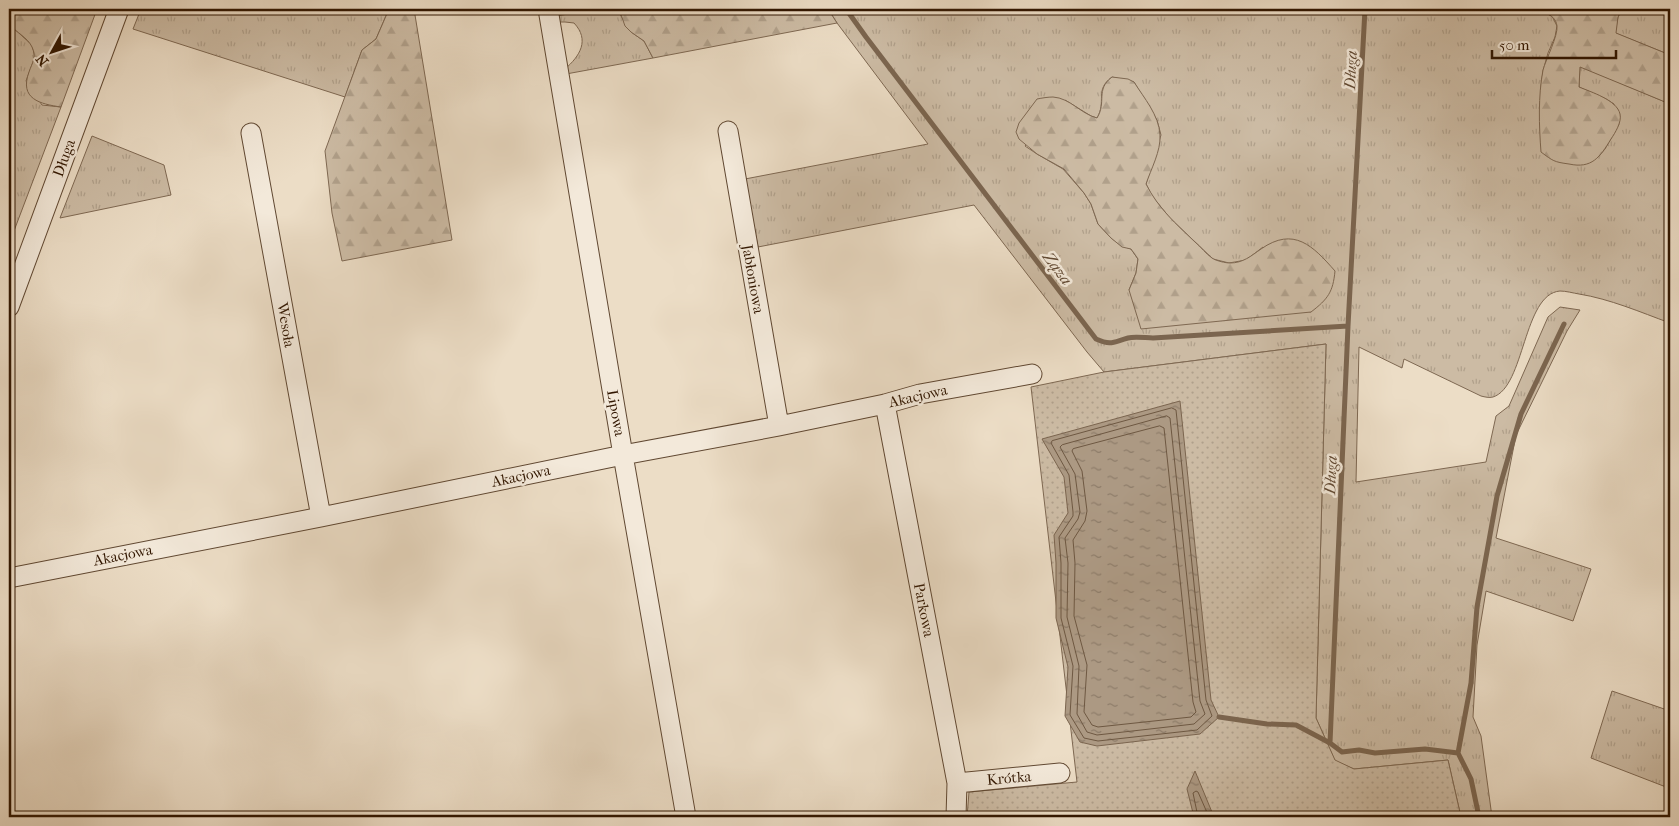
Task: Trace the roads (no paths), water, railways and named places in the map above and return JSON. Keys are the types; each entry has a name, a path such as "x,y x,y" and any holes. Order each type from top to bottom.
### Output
{"street":[{"name":"Długa","path":"9,307 118,9"},
{"name":"Lipowa","path":"548,9 686,817"},
{"name":"Jabłoniowa","path":"728,131 779,426"},
{"name":"Wesoła","path":"251,133 321,517"},
{"name":"Akacjowa","path":"9,578 623,455 779,426 886,404 920,394 1032,374"},
{"name":"Parkowa","path":"886,404 957,783 956,817"},
{"name":"Krótka","path":"957,783 1060,773"}],"water":[{"path":"1180,401 1211,700 1219,717 1200,734 1097,746 1080,742 1065,716 1068,667 1056,618 1054,535 1068,513 1064,477 1042,439"},
{"path":"1195,771 1214,817 1194,817 1187,789"}],"waterway":[{"name":"Ząza","path":"846,9 1096,339 1109,343 1134,337 1153,338 1348,326"},
{"name":"Długa","path":"1365,9 1348,326 1330,743 1342,752 1359,750 1375,753 1425,749 1458,753 1471,779 1479,817"},
{"path":"1458,753 1471,683 1477,607 1497,496 1521,414 1564,324"},
{"path":"1219,717 1267,724 1296,725 1330,743"}]}
